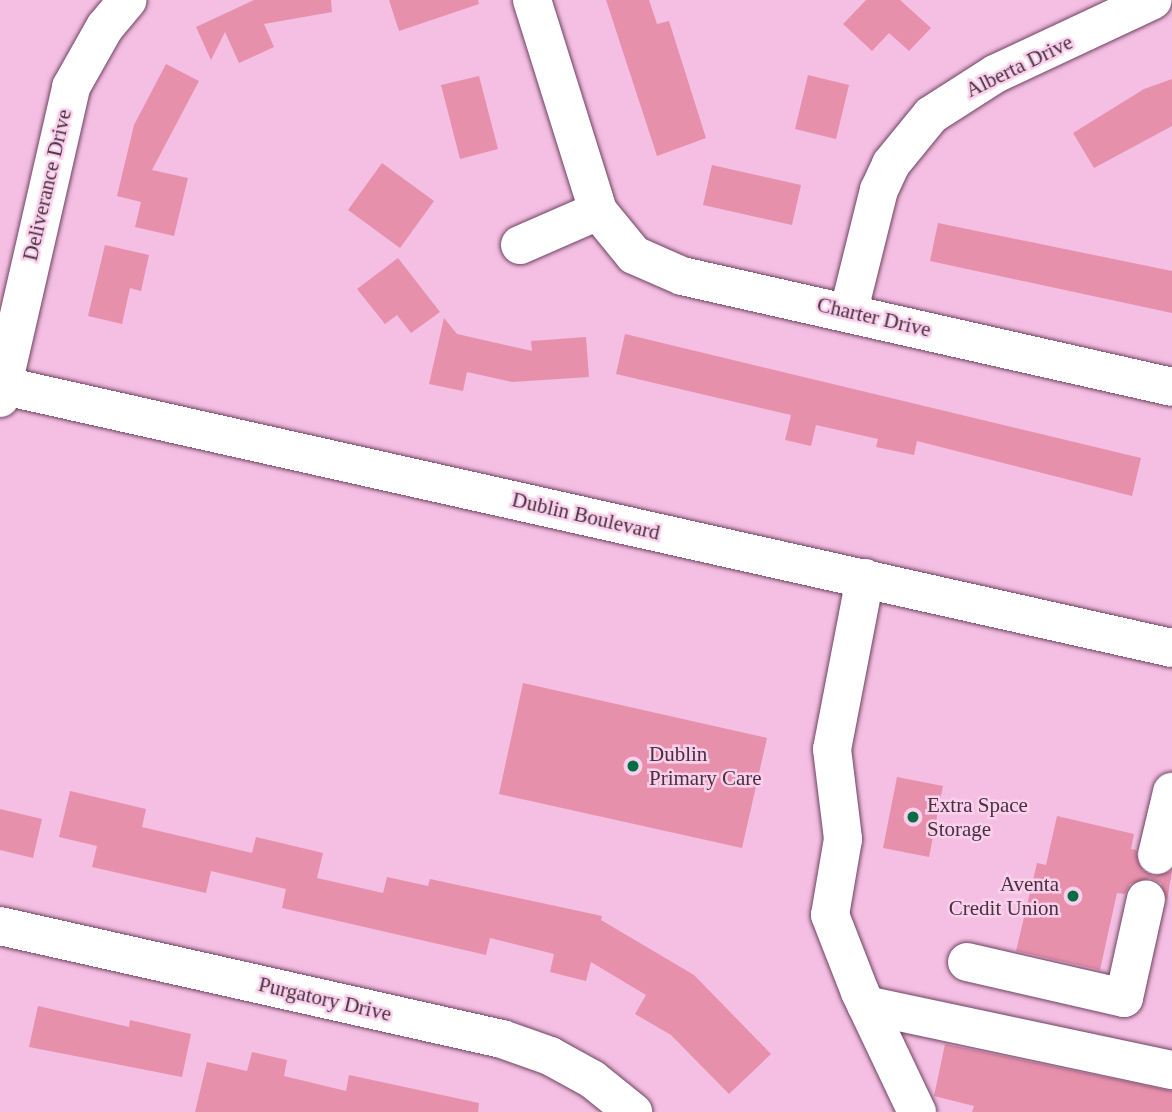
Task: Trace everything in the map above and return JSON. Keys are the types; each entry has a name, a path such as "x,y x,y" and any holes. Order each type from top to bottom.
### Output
{"street":[{"name":"Deliverance Drive","path":"1,389 71,87 105,27 128,0"},
{"name":"Charter Drive","path":"532,0 598,211 634,256 656,268 849,310 1172,387"},
{"name":"Alberta Drive","path":"849,310 879,190 891,164 931,115 995,74 1153,0"},
{"path":"520,244 598,211"},
{"name":"Dublin Boulevard","path":"1,389 865,578 1172,649"},
{"path":"865,578 832,749 843,839 830,915 866,1005 917,1112"},
{"path":"1157,855 1172,792"},
{"path":"967,962 1124,998 1146,900"},
{"name":"Purgatory Drive","path":"0,926 502,1039 550,1056 592,1079 633,1112"},
{"path":"866,1005 1172,1070"}],"building":[{"path":"254,0 331,0 332,12 264,24 274,47 239,63 225,32 211,60 196,27"},
{"path":"389,0 478,0 479,4 399,31"},
{"path":"606,0 649,0 657,24 669,21 706,138 657,156"},
{"path":"866,0 900,0 931,28 909,51 889,33 872,51 843,24"},
{"path":"166,64 199,81 152,170 188,178 174,236 135,227 141,202 117,196 134,125"},
{"path":"808,75 849,85 836,139 795,129"},
{"path":"479,76 498,149 460,159 441,85"},
{"path":"1172,79 1172,126 1094,168 1073,133 1144,89"},
{"path":"382,163 434,201 400,248 348,210"},
{"path":"712,165 801,185 792,225 703,205"},
{"path":"938,223 1172,271 1172,313 930,261"},
{"path":"105,245 149,255 141,291 130,288 122,324 88,316"},
{"path":"398,258 440,312 411,333 397,315 385,324 357,289"},
{"path":"444,318 457,334 532,351 531,341 586,337 589,377 512,382 467,372 463,391 429,384"},
{"path":"625,334 1141,458 1132,496 917,441 914,455 876,447 878,439 816,425 811,446 785,440 791,415 616,374"},
{"name":"Dublin Primary Care","path":"523,683 767,738 742,848 499,794"},
{"name":"Extra Space Storage","path":"897,777 943,786 929,857 883,848"},
{"path":"70,791 146,809 142,827 252,853 256,837 323,853 317,878 383,893 387,877 428,886 430,879 602,916 601,920 694,975 771,1054 729,1094 671,1035 635,1014 646,995 591,962 586,981 550,972 554,954 490,938 486,955 282,908 286,889 211,871 206,893 92,867 97,846 59,837"},
{"path":"0,809 42,819 33,858 0,850"},
{"name":"Aventa Credit Union","path":"1057,816 1134,834 1131,849 1136,850 1142,870 1153,876 1172,871 1167,901 1161,883 1150,878 1130,884 1125,894 1117,893 1100,970 1016,951 1037,863 1046,865"},
{"path":"38,1006 129,1027 130,1020 191,1034 182,1077 29,1047"},
{"path":"945,1044 1172,1091 1172,1112 972,1112 974,1106 934,1096"},
{"path":"252,1052 287,1060 284,1076 346,1091 349,1075 479,1103 478,1112 195,1112 207,1062 247,1071"}],"place":[{"name":"Dublin Primary Care","path":"633,766"},
{"name":"Extra Space Storage","path":"913,817"},
{"name":"Aventa Credit Union","path":"1073,896"}]}
